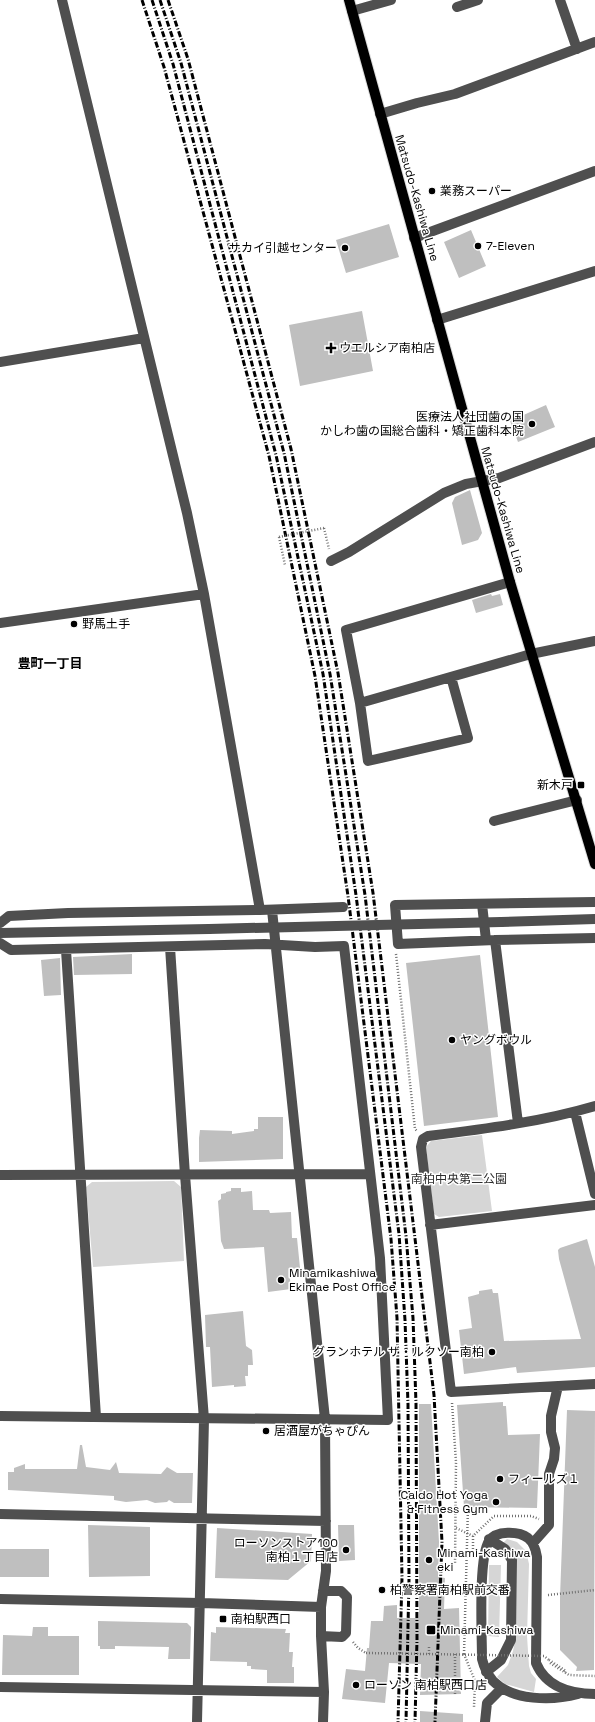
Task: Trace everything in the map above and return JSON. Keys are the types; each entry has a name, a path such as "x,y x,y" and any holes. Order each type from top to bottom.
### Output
{"main road":[{"name":"Matsudo-Kashiwa Line","path":"349,0 510,582 577,800 595,864"}],"street":[{"path":"62,0 173,451 204,594 260,910"},
{"path":"352,10 391,0"},
{"path":"457,7 478,0"},
{"path":"560,0 577,49"},
{"path":"380,114 417,102 455,94 595,42"},
{"path":"414,238 595,171"},
{"path":"437,320 595,271"},
{"path":"0,362 144,338"},
{"path":"331,560 349,552 444,493 466,484 499,478 595,442"},
{"path":"452,677 468,738 368,761 360,703 346,630 510,582"},
{"path":"0,624 204,594"},
{"path":"360,703 531,654 595,641"},
{"path":"494,821 577,800"},
{"path":"595,902 395,906 398,944 595,938"},
{"path":"482,904 491,940 518,1123"},
{"path":"0,923 9,916 68,913 272,910 343,907"},
{"path":"272,910 325,1419 326,1571 321,1607 324,1692 323,1722"},
{"path":"0,933 595,919"},
{"path":"0,943 11,950 275,945 344,946 380,1258 388,1420 0,1416"},
{"path":"170,947 185,1175 204,1419 201,1603 197,1722"},
{"path":"66,950 96,1417"},
{"path":"595,1106 575,1112 518,1123 428,1136 423,1139 421,1147 451,1392 595,1384"},
{"path":"575,1112 595,1194"},
{"path":"0,1176 299,1173 370,1174"},
{"path":"430,1225 595,1206"},
{"path":"533,1543 549,1525 550,1474 555,1448 551,1416 558,1386"},
{"path":"0,1514 326,1521"},
{"path":"578,1694 565,1690 547,1679 540,1672 536,1663 537,1557 533,1543 528,1538 516,1533 502,1533 489,1539 483,1556 482,1588 482,1659 486,1672 502,1688 528,1696 564,1697 578,1694 595,1694"},
{"path":"486,1672 501,1660 511,1640 512,1560 505,1549 489,1539"},
{"path":"321,1636 342,1637 346,1633 347,1597 341,1591 323,1590"},
{"path":"0,1599 321,1607"},
{"path":"0,1687 324,1692"},
{"path":"485,1722 487,1703 502,1688"}],"path":[{"path":"285,565 279,537 324,528 331,560"},
{"path":"398,944 395,950 415,1129 423,1139"},
{"path":"451,1392 456,1462 455,1564"},
{"path":"468,1507 464,1654 475,1681 474,1708"},
{"path":"456,1528 473,1536"},
{"path":"545,1595 595,1590"},
{"path":"346,1633 358,1648 366,1653 544,1656 566,1671 565,1673"},
{"path":"429,1647 429,1654"},
{"path":"455,1654 455,1694"}],"green space":[{"name":"南柏中央第二公園","path":"482,1135 492,1211 439,1217 434,1214 426,1147 431,1141"},
{"path":"174,1181 181,1187 184,1261 93,1267 86,1187 92,1182"},
{"path":"507,1539 517,1542 526,1551 529,1564 527,1636 529,1666 531,1673 536,1679 534,1692 505,1684 497,1677 508,1665 516,1636 517,1564 512,1551 503,1543"},
{"path":"489,1565 501,1565 499,1637 488,1636"}],"building":[{"path":"389,224 399,257 346,273 336,240"},
{"path":"471,230 486,266 459,278 444,242"},
{"name":"ウエルシア南柏店","path":"362,311 373,371 300,386 289,325"},
{"name":"医療法人社団歯の国 かしわ歯の国総合歯科・矯正歯科本院","path":"546,405 555,427 518,442 510,421"},
{"path":"470,490 482,533 478,540 462,545 452,503 455,497"},
{"path":"491,594 492,596 500,594 503,605 476,613 472,600"},
{"path":"132,954 132,974 74,975 73,957"},
{"name":"ヤングボウル","path":"480,955 498,1117 424,1126 406,963"},
{"path":"60,958 61,995 44,996 41,960"},
{"path":"258,1117 283,1117 283,1159 199,1162 200,1130 232,1131 232,1134 254,1131 254,1129 258,1129"},
{"path":"231,1188 241,1188 241,1192 252,1191 253,1210 269,1210 270,1213 291,1212 292,1238 297,1238 300,1268 289,1269 291,1289 268,1292 264,1247 224,1249 221,1241 218,1201 221,1199 221,1194 231,1191"},
{"path":"587,1239 595,1267 595,1367 517,1373 516,1367 464,1374 459,1330 472,1328 468,1297 479,1294 479,1291 492,1289 493,1293 498,1293 504,1341 581,1339 559,1259 558,1250"},
{"path":"243,1311 246,1346 252,1350 253,1365 248,1365 248,1376 245,1376 246,1386 234,1387 234,1385 212,1387 210,1347 206,1347 205,1315"},
{"name":"フィールズ１","path":"503,1402 503,1406 506,1406 508,1435 540,1434 537,1508 464,1507 457,1405"},
{"name":"Minami-Kashiwa eki","path":"419,1404 431,1404 439,1542 438,1577 445,1578 444,1609 459,1608 461,1694 420,1695 421,1664 389,1663 385,1703 342,1699 346,1669 365,1671 367,1648 369,1648 371,1621 383,1621 384,1606 397,1605 397,1618 419,1618"},
{"path":"567,1410 595,1411 594,1670 576,1671 577,1667 560,1650 560,1597"},
{"path":"80,1445 82,1445 86,1467 110,1470 116,1462 119,1473 161,1474 167,1467 177,1473 193,1473 192,1503 174,1503 169,1500 167,1502 155,1503 147,1500 126,1502 114,1500 114,1496 8,1490 8,1472 14,1472 14,1468 25,1464 25,1469 77,1469"},
{"path":"88,1525 150,1527 150,1576 89,1577"},
{"path":"338,1525 354,1525 355,1560 339,1561"},
{"path":"217,1528 312,1534 311,1561 288,1580 215,1578"},
{"path":"0,1549 49,1549 49,1577 0,1577"},
{"path":"98,1621 187,1623 191,1627 190,1659 168,1659 169,1647 115,1646 115,1649 100,1649 100,1646 98,1646"},
{"path":"33,1627 48,1627 48,1636 79,1636 79,1675 2,1675 3,1635 32,1636"},
{"path":"216,1627 286,1629 285,1633 290,1633 289,1652 293,1652 292,1667 294,1667 294,1683 267,1683 267,1670 251,1669 251,1666 247,1666 247,1662 210,1661 211,1632 216,1633"},
{"path":"420,1711 463,1714 463,1722 420,1722"}],"railway":[{"path":"142,0 164,67 269,456 315,676 348,896 391,1239 397,1318 402,1578 398,1722"},
{"path":"152,0 173,64 276,455 323,674 356,895 399,1234 405,1320 408,1404 409,1579 406,1722"},
{"path":"160,0 181,63 284,453 330,674 365,895 406,1236 413,1318 416,1403 417,1639 415,1722"},
{"path":"168,0 188,59 291,449 338,673 373,893 434,1395 442,1542 435,1722"}],"place":[{"name":"業務スーパー","path":"432,191"},
{"name":"7-Eleven","path":"478,246"},
{"name":"サカイ引越センター","path":"345,248"},
{"name":"ウエルシア南柏店","path":"331,348"},
{"name":"医療法人社団歯の国 かしわ歯の国総合歯科・矯正歯科本院","path":"532,424"},
{"name":"野馬土手","path":"74,624"},
{"name":"新木戸","path":"581,785"},
{"name":"ヤングボウル","path":"452,1040"},
{"name":"Minamikashiwa Ekimae Post Office","path":"281,1280"},
{"name":"グランホテル ザ・ルクソー南柏","path":"492,1352"},
{"name":"居酒屋がちゃぴん","path":"266,1431"},
{"name":"フィールズ１","path":"500,1479"},
{"name":"Caldo Hot Yoga & Fitness Gym","path":"496,1502"},
{"name":"ローソンストア100 南柏１丁目店","path":"346,1550"},
{"name":"Minami-Kashiwa eki","path":"429,1560"},
{"name":"柏警察署南柏駅前交番","path":"382,1590"},
{"name":"南柏駅西口","path":"223,1619"},
{"name":"Minami-Kashiwa","path":"431,1630"},
{"name":"ローソン 南柏駅西口店","path":"356,1685"}],"district":[{"name":"豊町一丁目","path":"50,663"}]}
